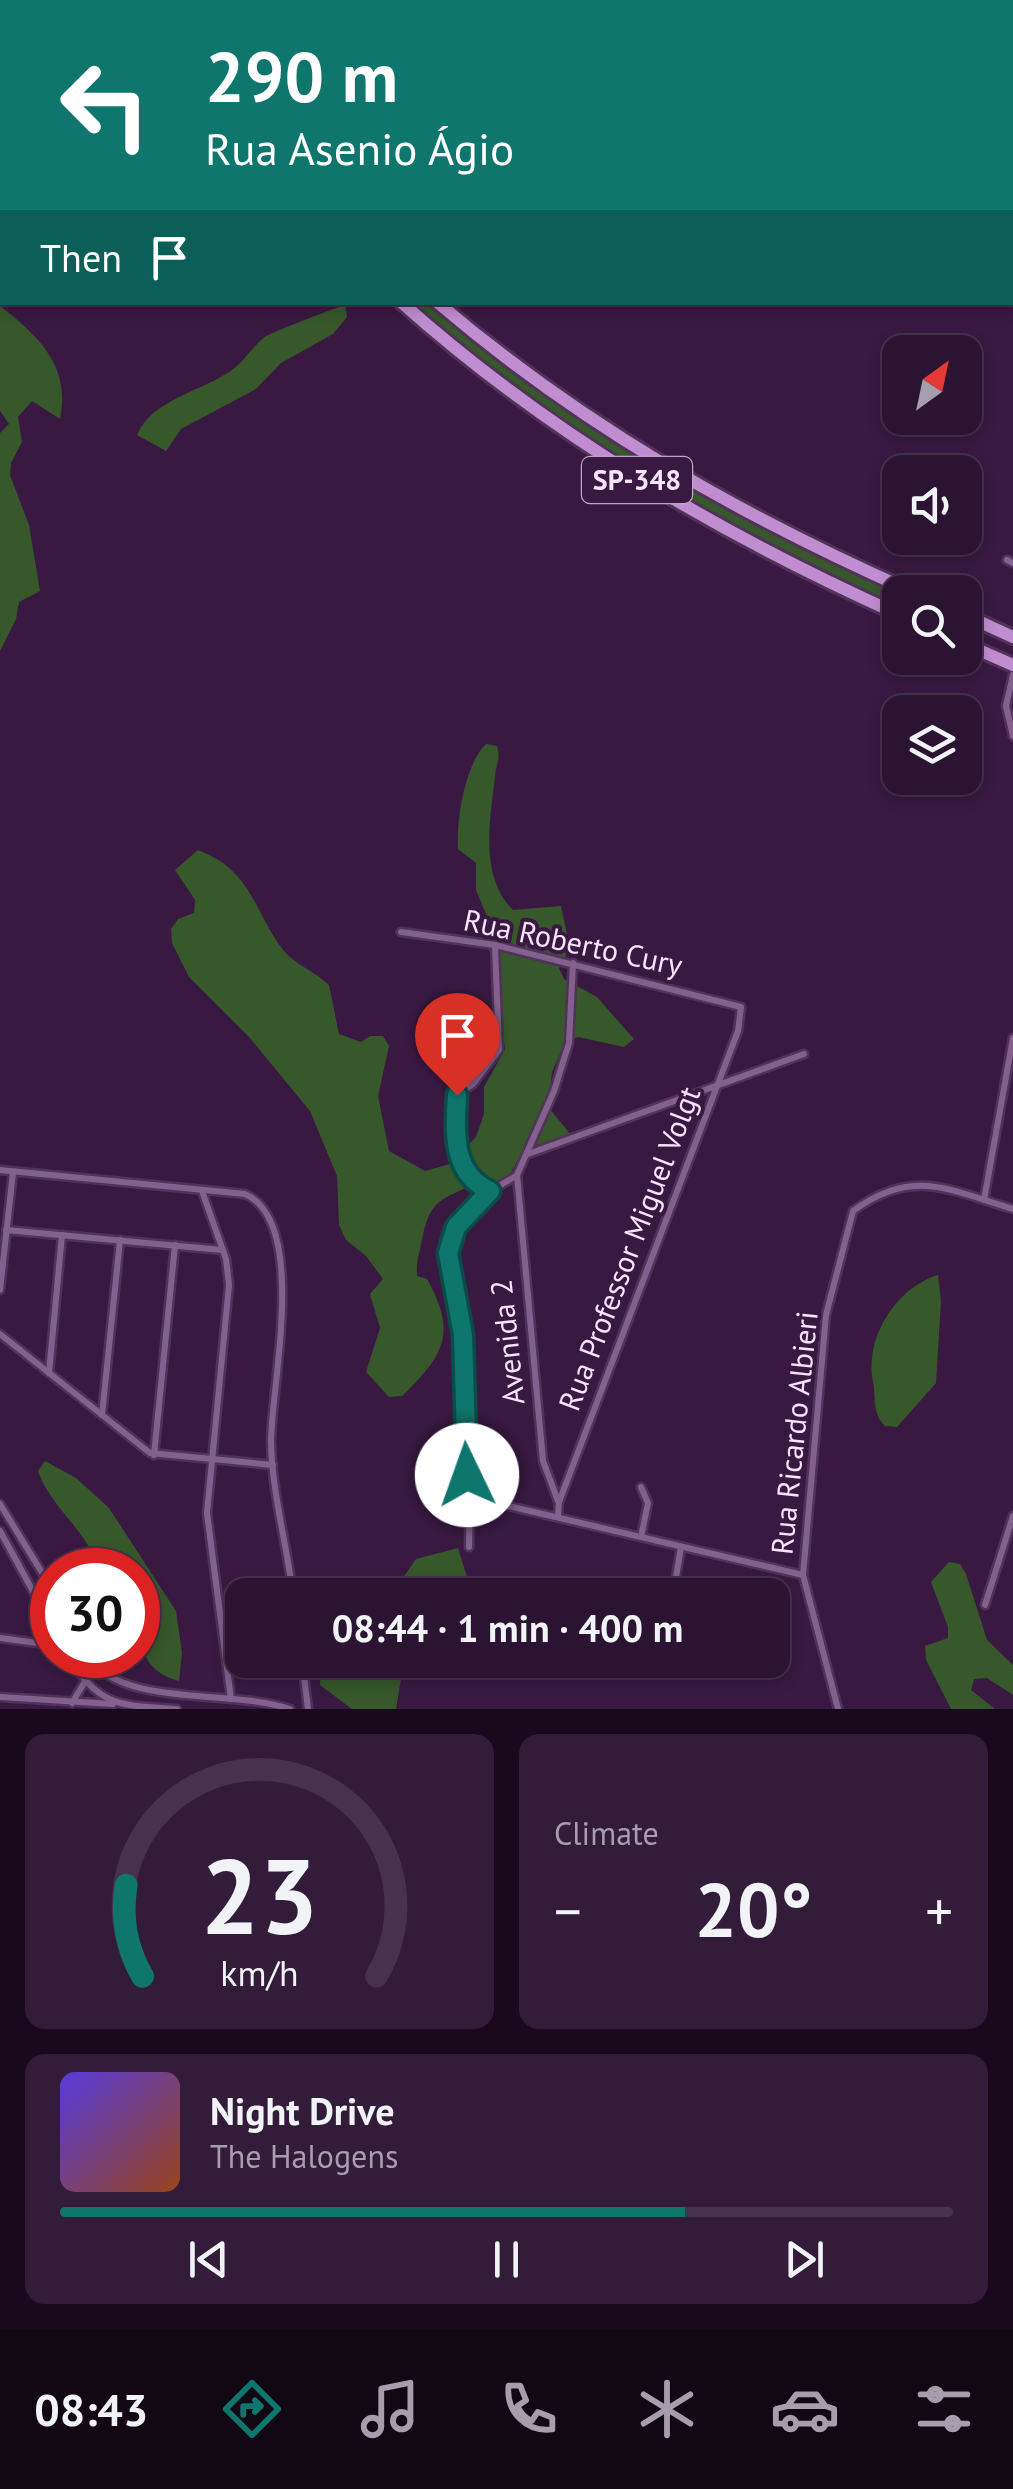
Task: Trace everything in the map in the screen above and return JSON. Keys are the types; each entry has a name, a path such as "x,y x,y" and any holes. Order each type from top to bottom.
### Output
{"highway":[{"name":"SP-348","path":"405,305 511,394 640,481 791,566 882,606"},
{"name":"SP-348","path":"441,305 552,393 658,464 808,544 882,578"},
{"path":"982,623 1013,637"},
{"path":"982,652 1011,667"}],"street":[{"path":"1011,667 1006,698 1013,736"},
{"name":"Rua Roberto Cury","path":"401,932 494,944 734,1003"},
{"path":"490,1191 477,1185 465,1169 452,1131 457,1095 474,1084 499,1050 494,944"},
{"path":"469,1548 470,1497 463,1454 463,1335 448,1253 456,1227 490,1191 518,1176 554,1091 568,1044 573,963"},
{"name":"Rua Professor Miguel Volgt","path":"558,1515 559,1502 742,1016 741,1007 734,1003"},
{"path":"984,1200 1013,1038"},
{"path":"526,1155 804,1054"},
{"path":"0,1170 245,1194 257,1200 282,1260 273,1466 291,1578"},
{"path":"0,1290 13,1172"},
{"name":"Avenida 2","path":"518,1176 543,1461 559,1502"},
{"name":"Rua Ricardo Albieri","path":"838,1709 826,1676 804,1575 826,1316 853,1211 867,1201 921,1182 1013,1209"},
{"path":"202,1191 222,1250 229,1294 207,1513 231,1699"},
{"path":"6,1230 222,1250"},
{"path":"49,1373 62,1235"},
{"path":"102,1416 120,1240"},
{"path":"154,1455 175,1245"},
{"path":"0,1334 154,1455 273,1466"},
{"path":"642,1488 648,1503 642,1538"},
{"path":"470,1497 804,1575"},
{"path":"0,1504 30,1552"},
{"path":"984,1605 1013,1516"},
{"path":"0,1531 30,1585"},
{"path":"676,1578 681,1547"},
{"path":"0,1638 30,1641"},
{"path":"81,1678 115,1703"},
{"path":"107,1678 127,1690 231,1699 290,1709"},
{"path":"304,1678 308,1709"},
{"path":"72,1702 84,1683"},
{"path":"0,1697 177,1709"}],"green space":[{"path":"345,305 347,317 333,334 281,363 256,389 181,429 166,451 137,435 154,413 232,370 265,337"},
{"path":"411,305 429,305 536,390 653,465 774,533 882,585 882,598 705,508 525,393"},
{"path":"0,306 49,354 61,384 62,400 60,419 32,401 18,417 22,442 11,463 10,475 29,525 40,591 19,602 16,619 0,651 0,433 9,424 0,411"},
{"path":"486,744 497,746 498,751 489,847 502,896 513,910 561,906 570,948 559,968 564,979 597,997 634,1039 624,1047 578,1037 566,1041 552,1072 548,1107 572,1136 524,1148 505,1184 494,1192 479,1181 442,1200 431,1212 418,1256 417,1276 427,1279 437,1298 444,1330 428,1369 402,1396 389,1397 366,1372 380,1328 370,1294 383,1279 366,1256 346,1240 339,1225 337,1176 310,1111 249,1037 189,977 172,943 171,929 178,919 194,913 195,900 175,870 198,850 230,869 250,893 284,951 329,985 339,1034 361,1042 370,1036 383,1036 389,1046 378,1096 389,1151 425,1171 450,1164 476,1137 484,1114 484,1087 505,1049 489,937 492,928 476,890 476,863 458,849 463,793 472,765"},
{"path":"938,1275 941,1301 936,1383 897,1427 885,1426 876,1411 872,1364 879,1332 909,1291"},
{"path":"45,1461 76,1478 109,1508 135,1548 90,1548 51,1496 38,1471"},
{"path":"458,1548 467,1578 403,1578 416,1559"},
{"path":"949,1562 960,1564 966,1574 987,1640 1013,1665 1013,1695 987,1678 974,1679 971,1690 995,1709 951,1709 926,1660 925,1646 948,1638 948,1627 931,1582"},
{"path":"160,1586 176,1611 182,1653 179,1681 162,1674"},
{"path":"320,1678 401,1678 396,1709 352,1709 320,1685"}],"route":[{"path":"457,1095 452,1131 465,1169 477,1185 490,1191 456,1227 448,1253 463,1335 463,1454 467,1475"}]}
